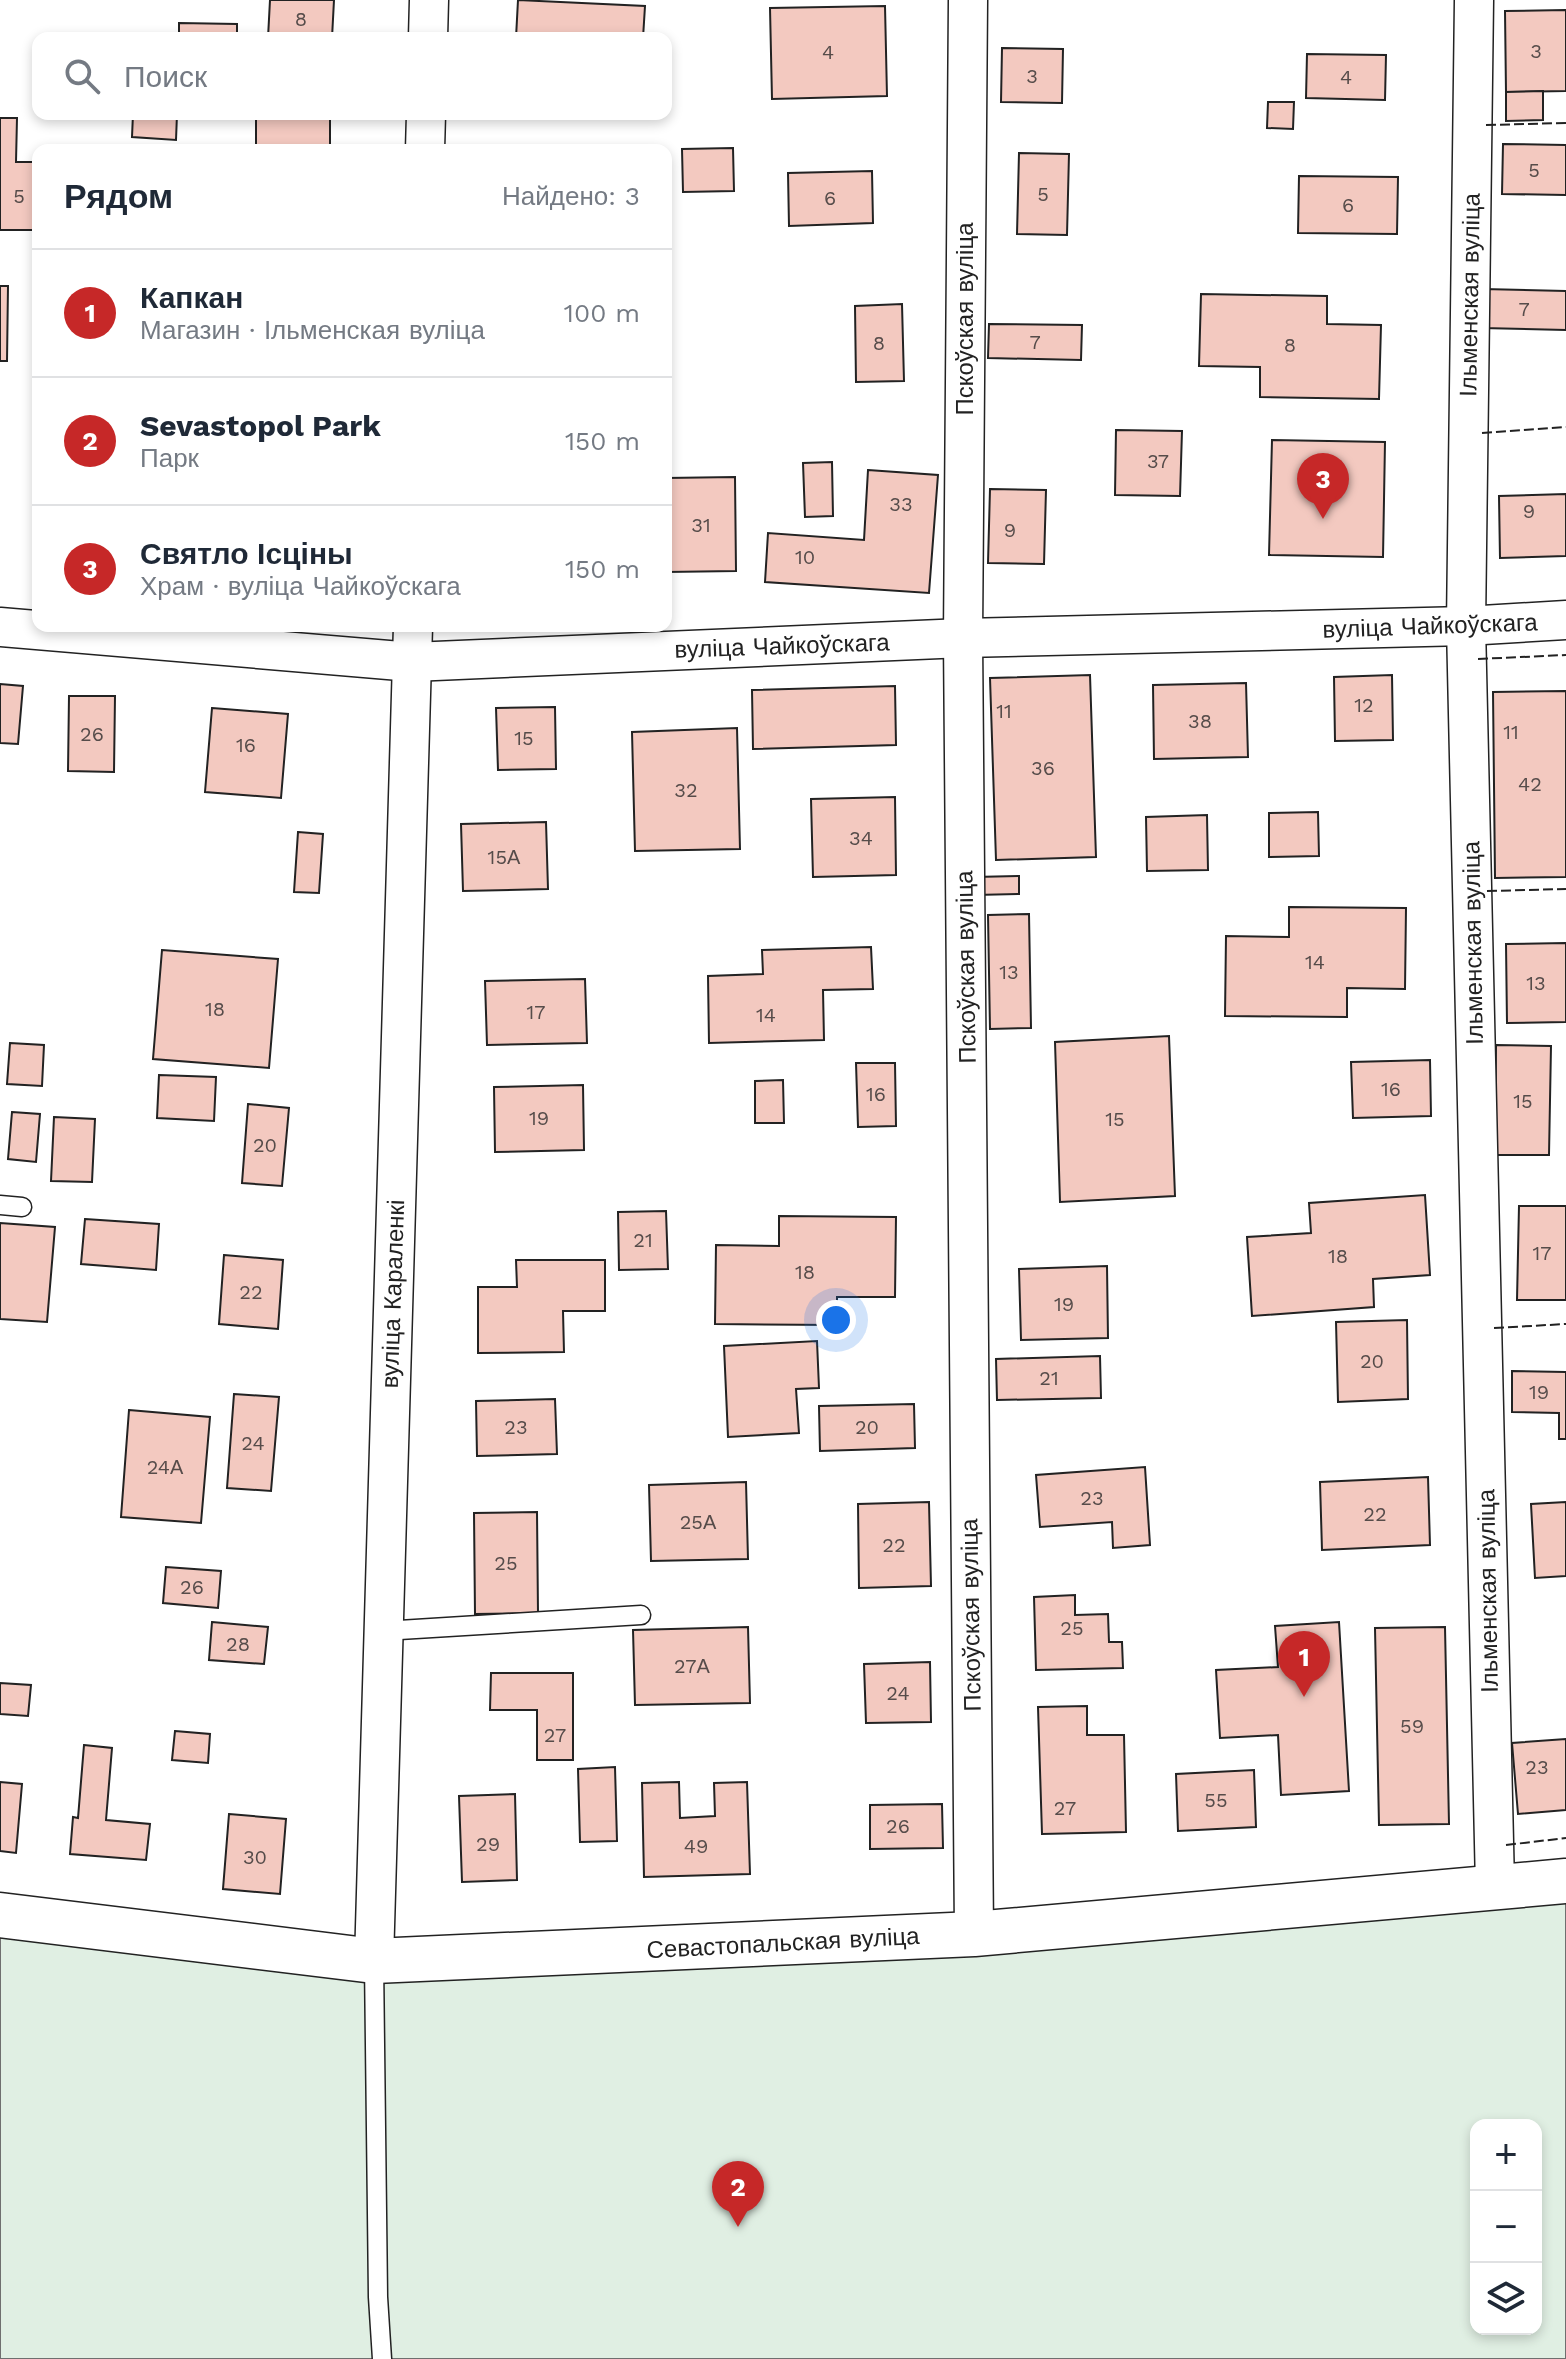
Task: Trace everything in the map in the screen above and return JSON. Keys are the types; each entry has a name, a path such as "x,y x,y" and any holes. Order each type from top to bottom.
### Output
{"street":[{"path":"428,32 429,0"},
{"name":"Пскоўская вуліца","path":"968,0 963,638 974,1934"},
{"name":"Ільменская вуліца","path":"1474,0 1466,626 1495,1886"},
{"path":"425,144 426,120"},
{"name":"вуліца Чайкоўскага","path":"121,632 413,644 963,638 1466,626 1566,620"},
{"name":"вуліца Чайкоўскага","path":"0,627 32,628"},
{"name":"вуліца Караленкі","path":"374,1961 413,644"},
{"name":"Севастопальская вуліца","path":"0,1915 374,1961 974,1934 1566,1881"}],"lane":[{"path":"0,1205 22,1207"},
{"path":"383,1631 641,1615"},
{"path":"374,1961 377,2281 382,2359"}],"green space":[{"path":"1566,1900 1566,2359 0,2359 0,1934 369,1973"}],"building":[{"path":"270,0 334,0 332,32 268,32"},
{"path":"518,0 645,6 643,32 516,32"},
{"path":"885,6 887,96 772,99 770,8"},
{"path":"1566,10 1566,91 1506,92 1505,11"},
{"path":"179,23 237,24 237,32 179,32"},
{"path":"1002,48 1063,49 1062,103 1001,102"},
{"path":"1307,54 1386,55 1385,100 1306,98"},
{"path":"1543,91 1543,120 1506,121 1506,92"},
{"path":"1268,102 1294,102 1293,129 1267,128"},
{"path":"0,118 17,118 16,162 32,162 32,230 0,230"},
{"path":"133,120 177,120 176,140 132,137"},
{"path":"256,120 330,120 330,144 256,144"},
{"path":"1503,144 1566,145 1566,195 1502,194"},
{"path":"733,148 734,191 683,192 682,149"},
{"path":"1019,153 1069,154 1067,235 1017,234"},
{"path":"872,171 873,223 789,226 788,173"},
{"path":"1299,176 1398,177 1397,234 1298,233"},
{"path":"0,286 8,286 7,361 0,361"},
{"path":"1483,289 1566,291 1566,330 1482,328"},
{"path":"1201,294 1327,296 1327,324 1381,325 1379,399 1260,397 1260,367 1199,366"},
{"path":"902,304 904,381 856,382 855,306"},
{"path":"989,324 1082,325 1081,360 988,358"},
{"path":"1116,430 1182,431 1180,496 1115,495"},
{"path":"1272,440 1385,442 1383,557 1269,555"},
{"path":"832,462 833,516 805,517 803,463"},
{"path":"868,470 938,475 929,593 765,582 768,533 864,540"},
{"path":"735,477 736,571 672,572 672,478"},
{"path":"990,489 1046,490 1044,564 988,563"},
{"path":"1566,494 1566,556 1500,558 1499,496"},
{"path":"1090,675 1096,857 996,860 990,678"},
{"path":"1392,675 1393,740 1335,741 1334,677"},
{"path":"1246,683 1248,757 1154,759 1153,685"},
{"path":"0,684 23,686 18,744 0,743"},
{"path":"895,686 896,745 753,749 752,690"},
{"path":"1566,691 1566,877 1495,878 1493,692"},
{"path":"69,696 115,696 114,772 68,771"},
{"path":"555,707 556,769 498,770 496,708"},
{"path":"212,708 288,714 281,798 205,792"},
{"path":"737,728 740,849 635,851 632,732"},
{"path":"895,797 896,875 813,877 811,799"},
{"path":"1318,812 1319,856 1269,857 1269,813"},
{"path":"1207,815 1208,870 1147,871 1146,817"},
{"path":"546,822 548,889 463,891 461,824"},
{"path":"298,832 323,834 319,893 294,892"},
{"path":"1019,876 1019,894 975,895 974,877"},
{"path":"1289,907 1406,908 1405,989 1347,988 1347,1017 1225,1016 1226,936 1289,937"},
{"path":"1029,914 1031,1028 990,1029 988,915"},
{"path":"1566,943 1566,1022 1507,1023 1506,944"},
{"path":"871,947 873,989 823,990 824,1040 709,1043 708,976 763,974 762,950"},
{"path":"162,950 278,959 269,1068 153,1059"},
{"path":"585,979 587,1043 487,1045 485,981"},
{"path":"1169,1036 1175,1196 1060,1202 1055,1042"},
{"path":"10,1043 44,1045 42,1086 7,1084"},
{"path":"1496,1045 1551,1046 1549,1155 1495,1155"},
{"path":"1430,1060 1431,1116 1353,1118 1351,1062"},
{"path":"856,1063 895,1063 896,1126 858,1127"},
{"path":"159,1075 216,1077 214,1121 157,1118"},
{"path":"783,1080 784,1123 755,1123 755,1081"},
{"path":"583,1085 584,1150 495,1152 494,1087"},
{"path":"248,1104 289,1108 282,1186 242,1183"},
{"path":"12,1112 40,1114 36,1162 8,1159"},
{"path":"54,1117 95,1119 92,1182 51,1181"},
{"path":"1425,1195 1430,1275 1373,1279 1374,1307 1252,1316 1247,1237 1311,1233 1309,1203"},
{"path":"1519,1206 1566,1206 1566,1300 1517,1300"},
{"path":"666,1211 668,1269 619,1270 618,1212"},
{"path":"779,1216 896,1217 895,1297 837,1297 837,1325 715,1324 716,1245 779,1246"},
{"path":"85,1219 159,1224 156,1270 81,1264"},
{"path":"0,1223 55,1227 47,1322 0,1319"},
{"path":"224,1255 283,1260 278,1329 219,1324"},
{"path":"516,1260 605,1260 605,1311 563,1311 564,1352 478,1353 478,1287 517,1287"},
{"path":"1107,1266 1108,1338 1021,1340 1019,1269"},
{"path":"1407,1320 1408,1399 1338,1402 1336,1322"},
{"path":"817,1341 819,1388 796,1389 799,1433 728,1437 724,1346"},
{"path":"1100,1356 1101,1398 997,1400 996,1359"},
{"path":"1512,1371 1566,1372 1566,1439 1559,1439 1559,1413 1512,1412"},
{"path":"234,1394 279,1397 271,1491 227,1488"},
{"path":"555,1399 557,1454 477,1456 476,1401"},
{"path":"914,1404 915,1448 820,1451 819,1406"},
{"path":"129,1410 210,1417 201,1523 121,1517"},
{"path":"1145,1467 1150,1545 1113,1548 1112,1522 1040,1527 1036,1475"},
{"path":"1428,1477 1430,1545 1322,1550 1320,1482"},
{"path":"746,1482 748,1559 651,1561 649,1485"},
{"path":"929,1502 931,1586 859,1588 858,1504"},
{"path":"1566,1502 1566,1576 1535,1578 1531,1504"},
{"path":"537,1512 538,1613 475,1614 474,1513"},
{"path":"166,1567 221,1571 218,1608 163,1603"},
{"path":"1075,1595 1075,1615 1108,1614 1109,1642 1122,1642 1123,1668 1036,1670 1034,1597"},
{"path":"212,1622 268,1627 264,1664 209,1660"},
{"path":"1339,1622 1349,1791 1281,1795 1278,1735 1220,1738 1216,1670 1278,1667 1275,1626"},
{"path":"748,1627 750,1703 635,1705 633,1630"},
{"path":"1445,1627 1449,1824 1379,1825 1375,1628"},
{"path":"930,1662 931,1722 866,1723 864,1664"},
{"path":"491,1673 573,1673 573,1760 537,1760 537,1710 490,1710"},
{"path":"0,1683 31,1685 28,1716 0,1714"},
{"path":"1087,1706 1087,1735 1124,1735 1126,1832 1042,1834 1038,1707"},
{"path":"175,1731 210,1734 208,1763 172,1760"},
{"path":"1566,1739 1566,1810 1518,1814 1512,1743"},
{"path":"84,1745 112,1748 106,1820 150,1824 146,1860 70,1854 73,1817 78,1818"},
{"path":"615,1767 617,1841 580,1842 578,1769"},
{"path":"1254,1770 1256,1827 1178,1831 1176,1774"},
{"path":"0,1782 22,1784 16,1853 0,1851"},
{"path":"679,1782 680,1818 715,1816 714,1783 747,1782 750,1874 644,1877 642,1783"},
{"path":"515,1794 517,1880 462,1882 459,1796"},
{"path":"942,1804 943,1848 870,1849 870,1805"},
{"path":"229,1814 286,1819 280,1894 223,1889"}],"fence":[{"path":"1486,125 1566,123"},
{"path":"1482,433 1566,427"},
{"path":"1478,659 1566,655"},
{"path":"1487,891 1566,889"},
{"path":"1494,1328 1566,1324"},
{"path":"1506,1845 1566,1838"}],"place":[{"name":"Святло Ісціны","path":"1323,519"},
{"name":"Капкан","path":"1304,1697"},
{"name":"Sevastopol Park","path":"738,2227"}]}
